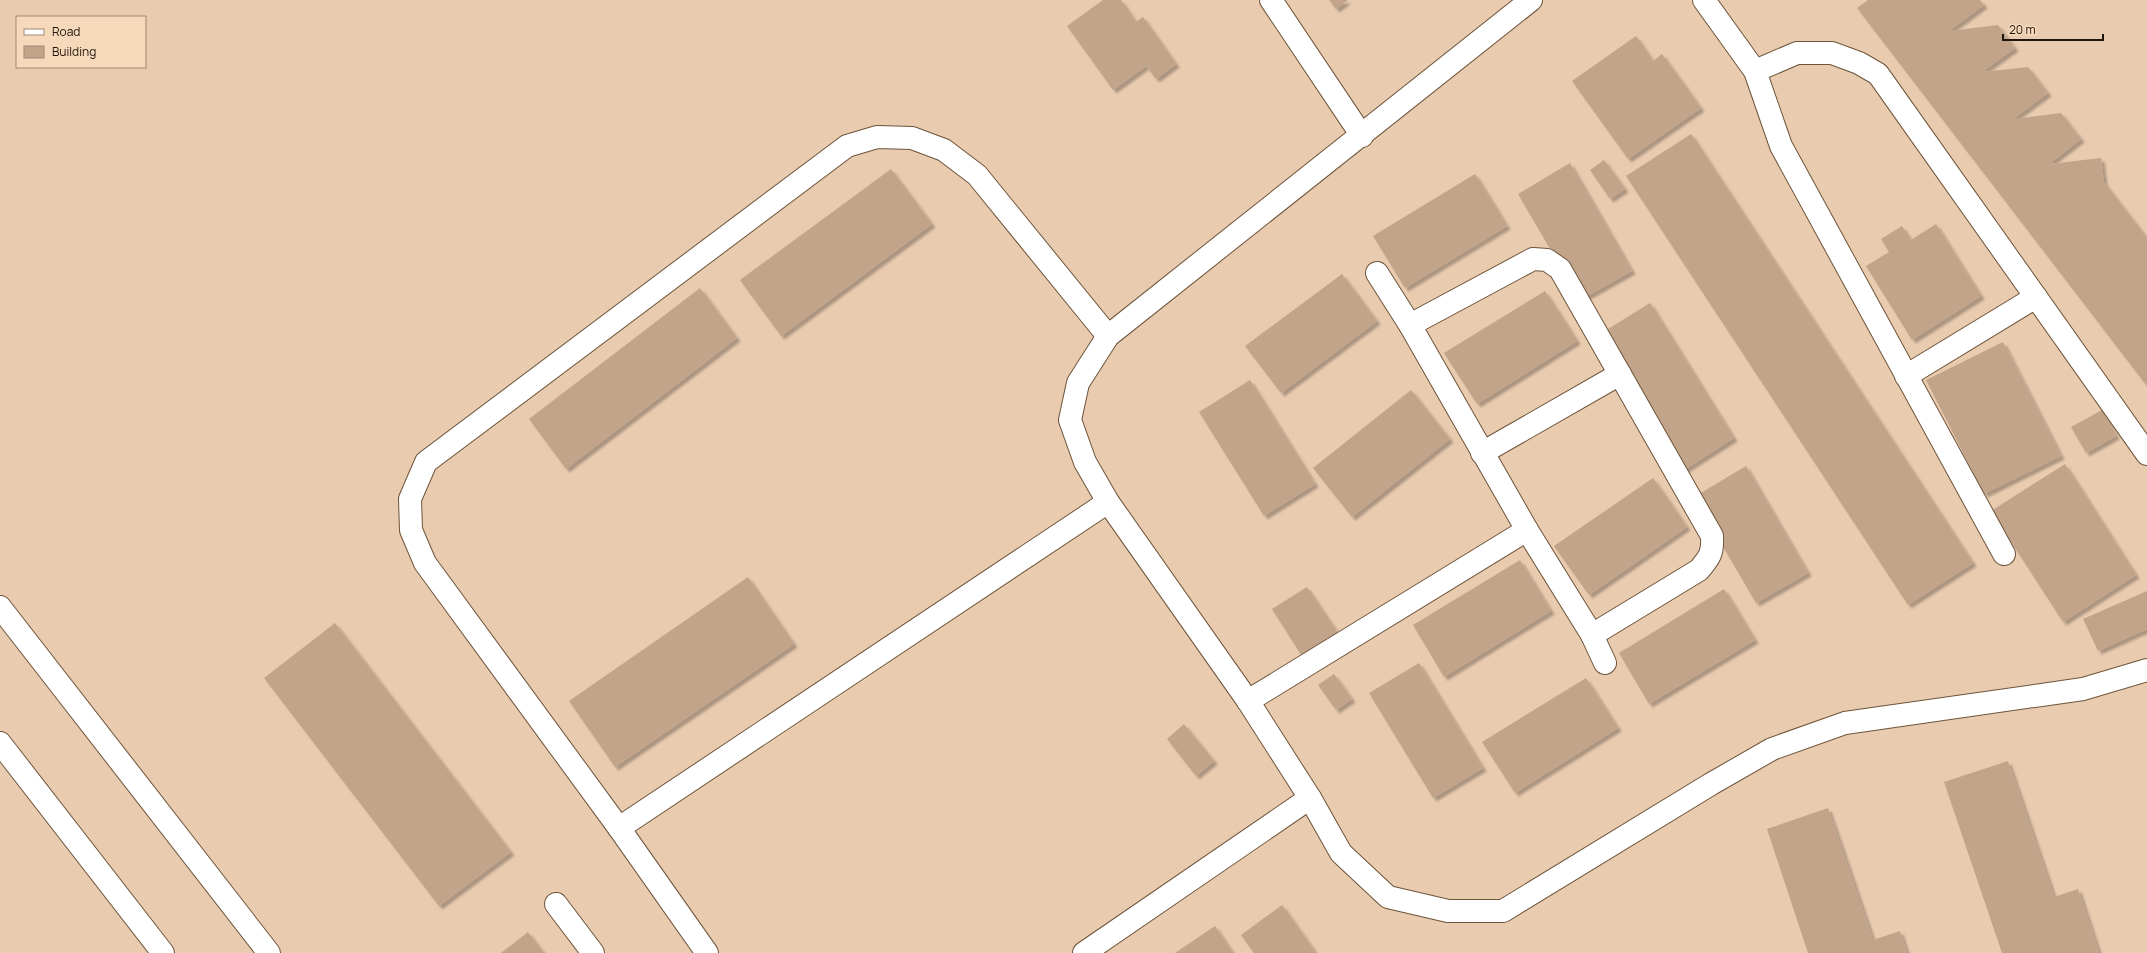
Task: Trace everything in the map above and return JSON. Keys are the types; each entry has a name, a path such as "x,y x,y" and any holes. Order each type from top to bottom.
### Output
{"street":[{"path":"1271,0 1362,136"},
{"path":"1531,0 1362,136 1108,336 1078,383 1070,420 1085,462 1108,502 1248,701 1310,798 1340,853 1388,897 1448,911 1503,910 1711,784 1772,750 1845,723 2083,689 2147,670"},
{"path":"1704,0 1755,70 1781,146 2004,554"},
{"path":"1755,70 1797,53 1832,54 1859,63 1878,74 2147,454"},
{"path":"707,953 619,828 425,563 412,530 410,499 426,462 846,146 876,137 912,138 944,150 977,175 1108,336"},
{"path":"1410,326 1533,259 1547,260 1560,269 1712,536 1712,550 1709,558 1699,570 1592,635"},
{"path":"1377,273 1410,326 1527,530 1592,635 1605,663"},
{"path":"1906,376 2036,297"},
{"path":"1482,453 1620,374"},
{"path":"619,828 1108,502"},
{"path":"1248,701 1527,530"},
{"path":"0,607 269,953"},
{"path":"0,743 163,953"},
{"path":"1084,953 1310,798"},
{"path":"556,904 593,953"}],"building":[{"path":"1103,0 1121,0 1136,22 1143,17 1176,64 1156,79 1146,66 1113,90 1067,26"},
{"path":"1329,0 1348,0 1336,9"},
{"path":"1868,0 1980,0 1984,5 1949,31 1998,25 2015,48 1982,72 2028,67 2048,93 2013,119 2061,113 2081,139 2049,164 2101,158 2104,182 2147,238 2147,386 1857,8"},
{"path":"1636,36 1653,61 1662,54 1701,108 1628,159 1572,81"},
{"path":"1691,134 1973,563 1908,605 1626,176"},
{"path":"1604,160 1625,189 1610,199 1590,170"},
{"path":"1570,163 1632,271 1580,300 1518,194"},
{"path":"891,169 932,224 781,336 740,280"},
{"path":"1475,174 1507,226 1405,288 1373,236"},
{"path":"1936,224 1981,296 1912,340 1866,266 1889,252 1881,239 1902,226 1911,240"},
{"path":"1342,274 1377,321 1281,393 1245,346"},
{"path":"700,288 737,338 566,469 529,419"},
{"path":"1545,291 1577,341 1477,404 1444,353"},
{"path":"1650,303 1734,438 1684,470 1600,334"},
{"path":"2003,342 2061,456 1984,494 1926,380"},
{"path":"1250,380 1315,484 1264,516 1199,412"},
{"path":"1411,390 1450,439 1352,517 1313,468"},
{"path":"2102,410 2116,436 2086,453 2071,427"},
{"path":"2065,464 2136,575 2063,622 1991,511"},
{"path":"1746,466 1808,573 1756,603 1694,497"},
{"path":"1653,478 1687,527 1589,595 1554,546"},
{"path":"1520,560 1551,611 1444,677 1413,625"},
{"path":"748,577 794,644 615,767 569,701"},
{"path":"1307,587 1339,635 1303,658 1272,609"},
{"path":"1724,589 1755,640 1649,704 1619,653"},
{"path":"2147,591 2147,629 2098,651 2083,619"},
{"path":"335,623 511,852 439,906 264,678"},
{"path":"1419,663 1483,768 1433,798 1369,693"},
{"path":"1334,674 1352,699 1336,710 1318,685"},
{"path":"1586,678 1618,728 1515,793 1482,742"},
{"path":"1184,724 1214,761 1196,776 1167,739"},
{"path":"2008,761 2054,897 2078,889 2099,953 2002,953 1944,782"},
{"path":"1828,808 1873,940 1900,931 1907,953 1808,953 1767,829"},
{"path":"1282,905 1316,953 1254,953 1241,935"},
{"path":"1215,926 1233,953 1175,953"},
{"path":"528,932 544,953 501,953"}]}
